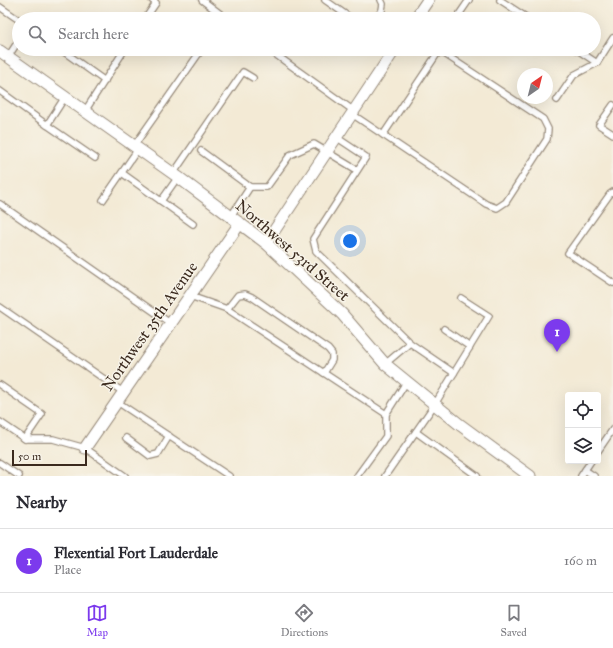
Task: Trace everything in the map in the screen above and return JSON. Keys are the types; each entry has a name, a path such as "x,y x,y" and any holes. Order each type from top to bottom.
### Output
{"street":[{"path":"420,12 428,0"},
{"name":"Northwest 53rd Street","path":"4,54 236,219 266,243 342,314 385,364 530,476"},
{"path":"266,243 390,56"},
{"name":"Northwest 35th Avenue","path":"85,448 189,296 236,219"}],"lane":[{"path":"150,12 156,3 152,0"},
{"path":"202,0 218,12"},
{"path":"325,0 342,12"},
{"path":"380,0 383,4 381,12"},
{"path":"461,12 469,0"},
{"path":"500,0 518,12"},
{"path":"0,7 12,15"},
{"path":"557,100 574,75 597,63 613,38"},
{"path":"4,54 12,47"},
{"path":"70,56 105,81"},
{"path":"85,111 121,56"},
{"path":"103,200 197,56"},
{"path":"277,56 383,135 486,204 497,208 506,202 547,139 548,129 544,119 447,56"},
{"path":"383,135 434,56"},
{"path":"586,56 597,63"},
{"path":"161,201 175,176 243,72 253,78"},
{"path":"0,91 95,158"},
{"path":"47,125 65,97"},
{"path":"613,105 600,125 613,134"},
{"path":"336,137 366,157 313,239 316,251 410,343 454,374"},
{"path":"201,151 250,187 267,187 290,155 314,144 357,170"},
{"path":"122,173 193,224"},
{"path":"236,219 250,187"},
{"path":"613,192 610,194 568,254 613,283"},
{"path":"0,204 170,323"},
{"path":"227,309 238,295 245,294 252,297 328,349 332,354 332,360 324,373"},
{"path":"189,296 227,309 386,414"},
{"path":"385,476 435,404 489,316 461,298"},
{"path":"0,308 169,436 229,476"},
{"path":"444,329 470,347"},
{"path":"385,364 410,343"},
{"path":"357,476 386,436 386,414 407,381"},
{"path":"0,385 42,414 25,440"},
{"path":"0,422 25,440 53,439 85,448 125,476"},
{"path":"601,447 613,429"},
{"path":"416,432 477,476"},
{"path":"126,438 150,456 158,454 169,436"},
{"path":"0,463 19,476"},
{"path":"581,476 589,464"},
{"path":"585,470 594,476"}],"place":[{"name":"Flexential Fort Lauderdale","path":"557,352"}]}
